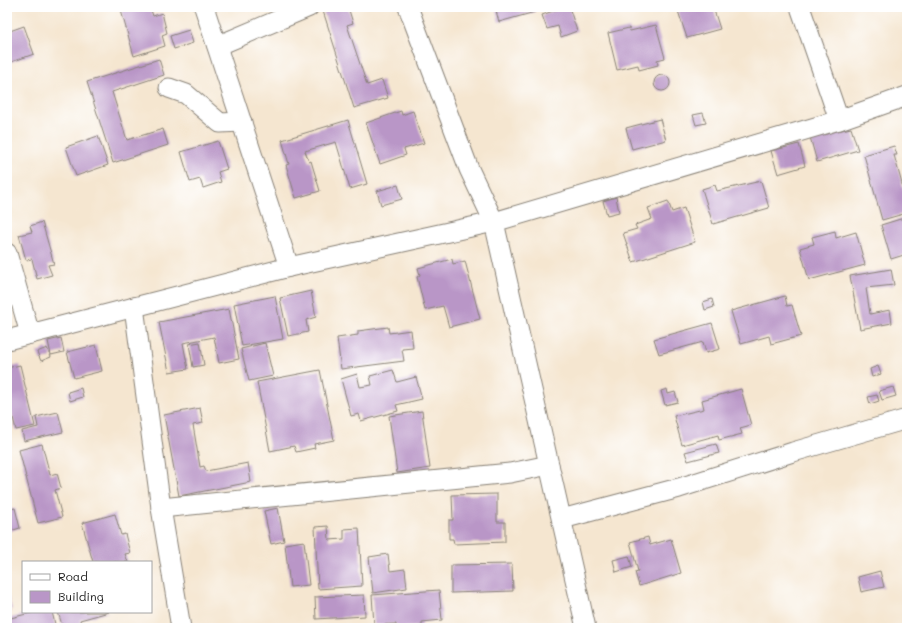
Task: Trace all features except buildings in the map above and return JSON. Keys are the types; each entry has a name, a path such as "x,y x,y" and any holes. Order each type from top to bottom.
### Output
{"street":[{"path":"204,7 288,267"},
{"path":"217,46 309,7"},
{"path":"408,7 469,169 494,222 586,628"},
{"path":"800,7 839,120"},
{"path":"169,88 186,94 220,123 242,122"},
{"path":"7,340 288,267 494,222 839,120 907,96"},
{"path":"7,252 30,334"},
{"path":"134,307 161,508 181,628"},
{"path":"562,519 679,488 907,418"},
{"path":"161,508 510,474 549,466"}]}
